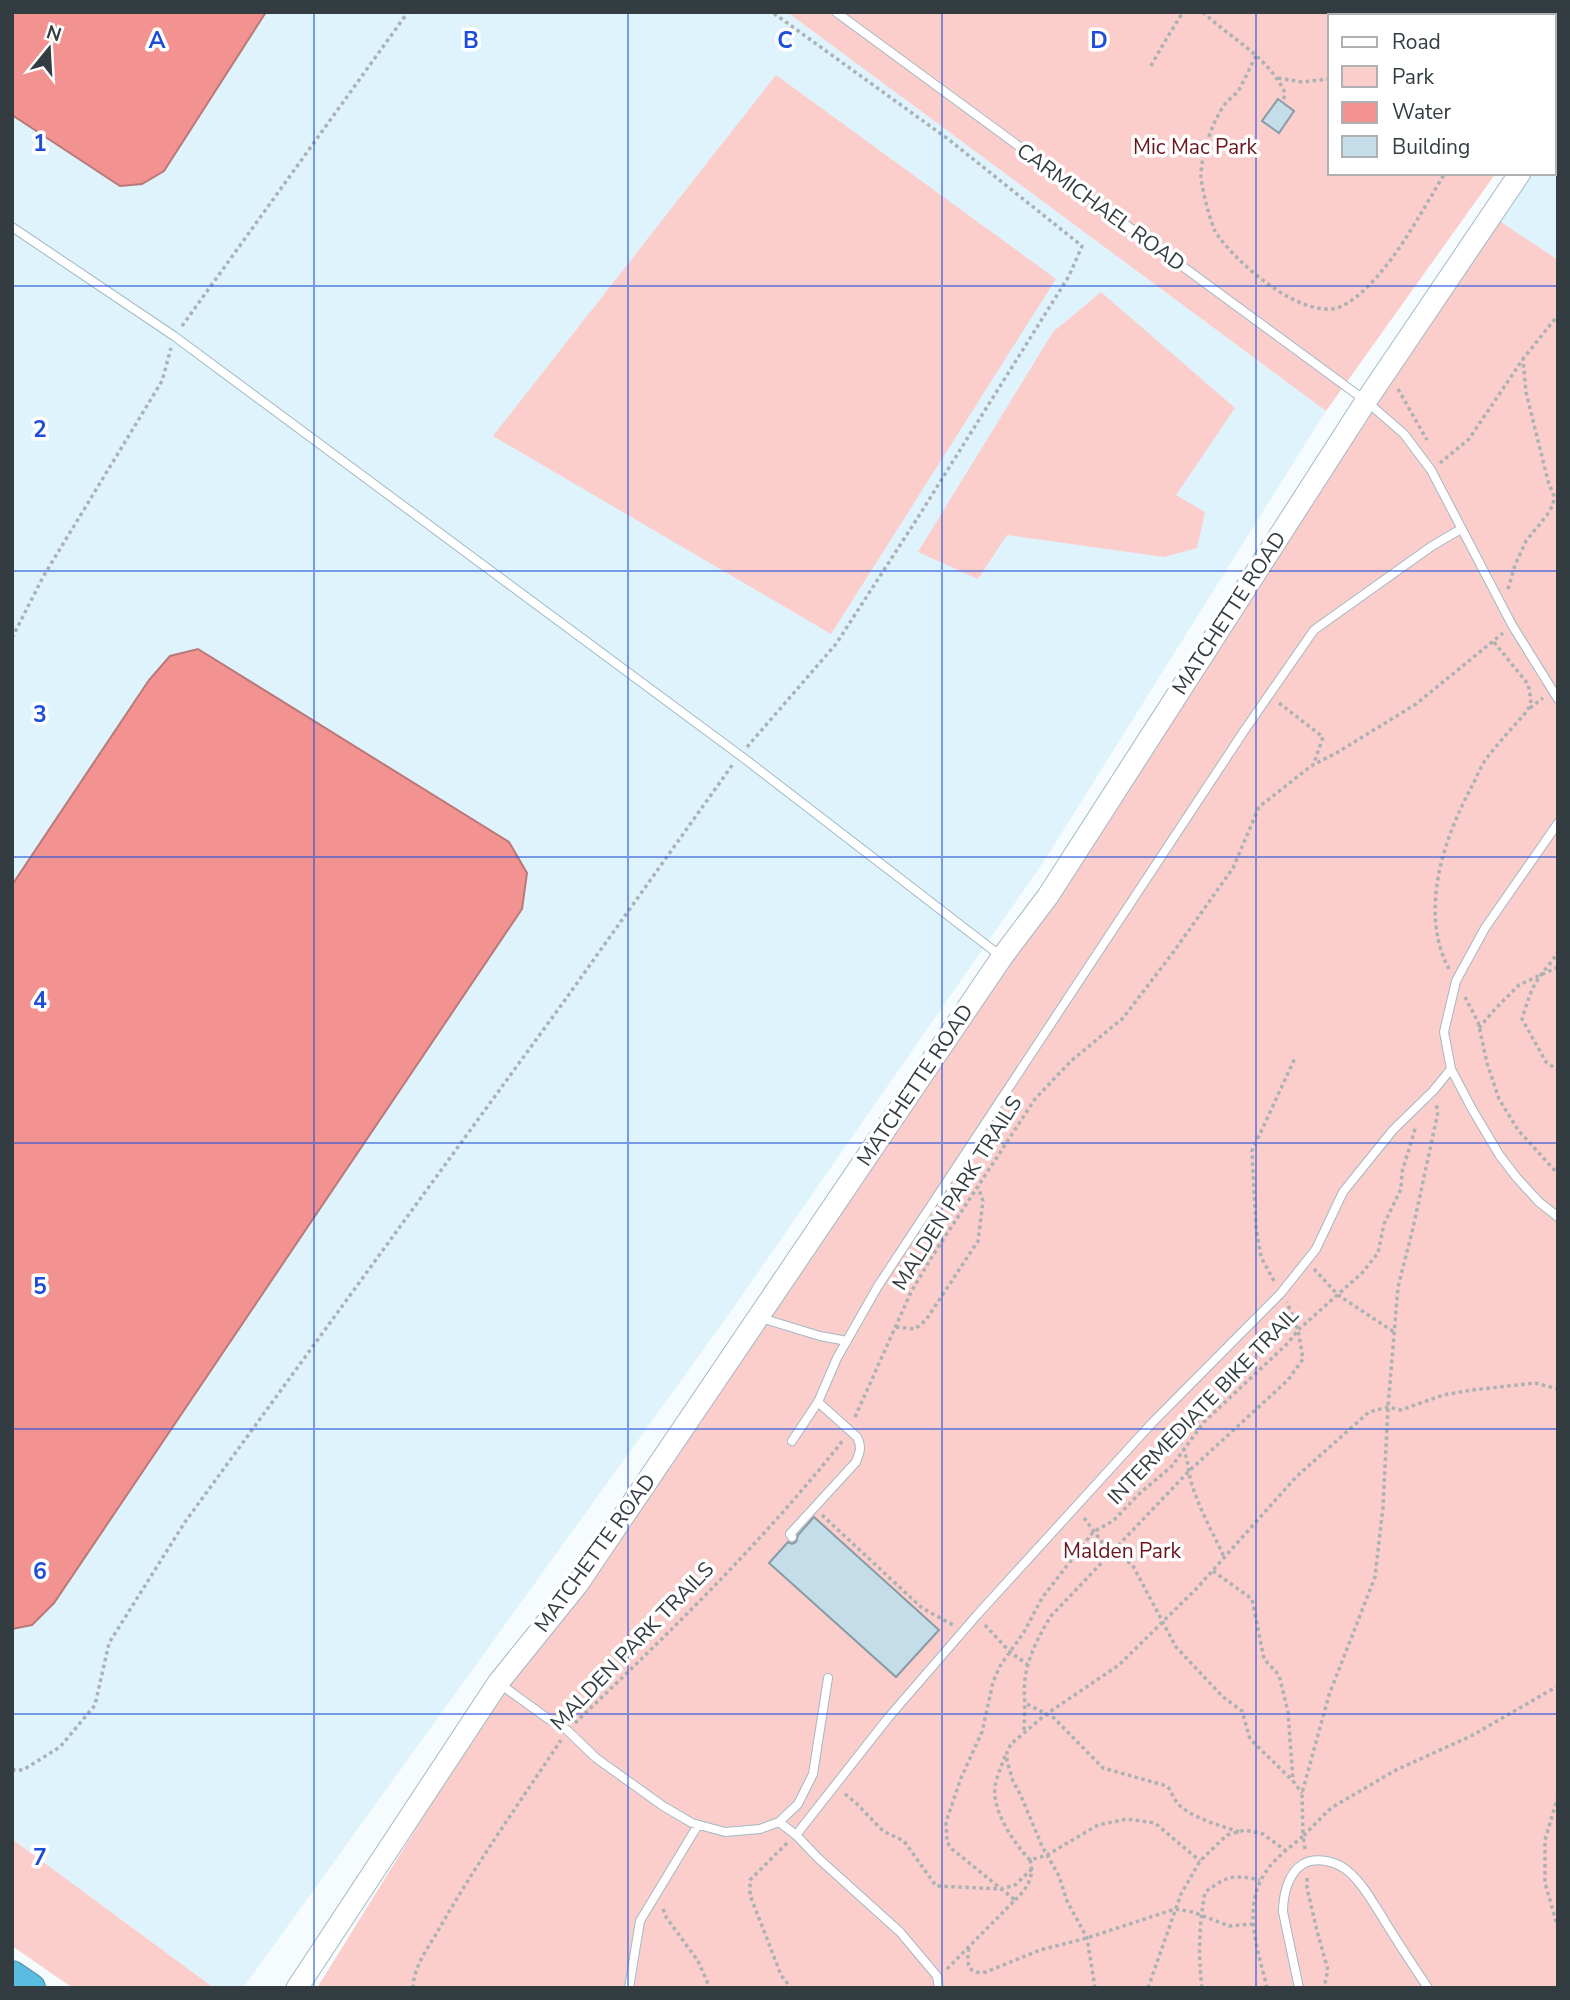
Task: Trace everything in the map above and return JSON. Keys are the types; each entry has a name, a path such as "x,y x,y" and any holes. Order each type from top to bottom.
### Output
{"highway":[{"path":"12,1975 32,1988"}],"main road":[{"name":"MATCHETTE ROAD","path":"297,1988 498,1683 578,1585 1002,957 1048,896 1366,401 1519,175"}],"lane":[{"name":"CARMICHAEL ROAD","path":"836,12 1366,401 1404,434 1431,470 1512,625 1558,699"},
{"path":"12,228 174,337 740,755 1002,957"},
{"path":"792,1441 818,1402 846,1341 886,1275 1314,630 1432,546 1461,529"},
{"path":"1558,823 1485,928 1456,981 1444,1032 1451,1069 1500,1156 1539,1202 1558,1217"},
{"path":"796,1835 888,1718 977,1615 1152,1423 1281,1293 1316,1249 1343,1192 1393,1130 1424,1101 1451,1069"},
{"path":"758,1317 846,1341"},
{"path":"792,1537 790,1534 856,1462 860,1452 857,1437 818,1402"},
{"path":"498,1683 568,1730 596,1758 663,1806 698,1825 725,1832 760,1829 779,1822 798,1804 813,1774 828,1678"},
{"path":"779,1822 900,1933 937,1976 938,1983"},
{"path":"629,1988 640,1921 698,1825"},
{"path":"1299,1988 1283,1912 1283,1899 1293,1873 1307,1862 1330,1862 1348,1871 1368,1896 1428,1988"}],"path":[{"path":"12,638 43,577 162,381 174,337 408,12"},
{"path":"12,1770 23,1770 60,1747 95,1705 109,1643 185,1522 740,755 836,644 1062,288 1082,246 948,139 772,12"},
{"path":"1151,66 1183,12"},
{"path":"1203,12 1278,78 1285,93 1283,102"},
{"path":"1256,56 1244,83 1225,104 1216,122 1203,159 1201,182 1216,233 1251,273 1278,291 1317,307 1332,309 1346,304 1383,271 1445,175"},
{"path":"1278,78 1302,82 1328,79"},
{"path":"1431,470 1469,439 1523,359 1558,315"},
{"path":"1505,598 1526,541 1547,515 1555,500 1526,393 1523,359"},
{"name":"MALDEN PARK TRAILS","path":"413,1988 421,1960 454,1903 568,1730 688,1614 807,1485 845,1437 911,1292 1035,1099 1071,1061 1123,1018 1233,868 1259,807 1314,765 1416,704 1512,625"},
{"path":"1269,695 1323,737 1314,765"},
{"path":"1558,950 1554,961 1541,974 1529,995 1522,1019 1546,1062 1558,1070"},
{"path":"1479,1028 1519,985 1558,967"},
{"path":"1023,1732 1023,1688 1027,1664 1038,1637 1051,1616 1190,1470 1288,1380 1303,1359 1298,1330 1289,1305 1261,1257 1256,1227 1252,1151 1295,1058"},
{"path":"1303,1836 1302,1794 1329,1695 1375,1577 1383,1507 1398,1287 1438,1112 1433,1091"},
{"name":"INTERMEDIATE BIKE TRAIL","path":"1015,1900 947,1842 946,1822 961,1778 982,1732 993,1682 1000,1666 1024,1632 1042,1598 1093,1532 1113,1521 1172,1466 1204,1422 1288,1343 1298,1330 1362,1273 1378,1253 1384,1224 1401,1189 1402,1172 1424,1101"},
{"path":"895,1327 915,1329 926,1320 978,1241 983,1201 978,1186"},
{"path":"1307,1261 1338,1295 1394,1332"},
{"path":"938,1983 1028,1885 1033,1868 997,1811 995,1785 1007,1752 1023,1732 1045,1714 1119,1665 1213,1571 1305,1469 1369,1412 1388,1407 1401,1410 1443,1395 1523,1385 1535,1384 1558,1390"},
{"path":"1152,1423 1175,1434 1184,1450 1192,1488 1224,1558"},
{"path":"1075,1506 1111,1554 1132,1564 1175,1647 1223,1697 1242,1711 1250,1739 1293,1781 1302,1794"},
{"path":"814,1508 922,1608 964,1631"},
{"path":"1213,1571 1252,1599 1264,1660 1279,1675 1288,1712 1293,1781"},
{"path":"977,1615 1010,1652 1027,1664"},
{"path":"1267,1988 1252,1924 1255,1894 1260,1880 1272,1863 1331,1808 1396,1770 1471,1736 1558,1686"},
{"path":"1025,1703 1054,1718 1103,1768 1167,1786 1186,1811 1238,1832"},
{"path":"1007,1752 1013,1781 1059,1876 1067,1901 1087,1938 1095,1988"},
{"path":"834,1786 858,1804 883,1831 904,1841 936,1886 1001,1889 1015,1885 1033,1868"},
{"path":"1558,1796 1545,1840 1545,1883 1558,1928"},
{"path":"1030,1860 1047,1855 1098,1825 1127,1819 1155,1823 1200,1861"},
{"path":"1148,1988 1181,1894 1200,1861 1227,1835 1245,1830 1263,1834 1286,1851"},
{"path":"791,1988 781,1975 750,1895 750,1880 796,1835"},
{"path":"1039,1858 1052,1864"},
{"path":"1307,1862 1307,1888 1328,1970 1324,1988"},
{"path":"1202,1988 1199,1961 1205,1892 1225,1878 1241,1876 1260,1880"},
{"path":"658,1892 666,1917 698,1961 710,1988"},
{"path":"970,1946 966,1960 969,1968 978,1974 1040,1950 1087,1938 1175,1909 1194,1912 1229,1926 1252,1924"}],"shaded area":[{"path":"12,12 787,12 1326,411 1044,861 729,1314 243,1988 214,1988 12,1839"},
{"path":"1558,119 1558,260 1492,216 1520,175 1556,175"}],"green space":[{"name":"Mic Mac Park","path":"787,12 1558,12 1556,90 1556,14 1328,14 1328,175 1495,175 1326,411"},
{"path":"776,75 1056,279 831,634 493,436"},
{"name":"Malden Park","path":"1492,216 1558,260 1558,1988 317,1988 461,1756"},
{"path":"1101,292 1235,408 1176,495 1205,512 1197,548 1164,557 1007,535 978,579 918,552 1053,332"},
{"path":"12,1839 214,1988 73,1988 12,1946"}],"water":[{"path":"12,12 266,12 164,171 142,184 120,186 12,115"},
{"path":"198,649 509,842 527,873 522,909 54,1603 32,1625 12,1629 12,885 149,680 170,656"}],"building":[{"path":"1278,99 1294,111 1279,133 1262,121"},
{"path":"814,1517 939,1630 896,1677 769,1563 788,1542 796,1542 798,1535"}]}
